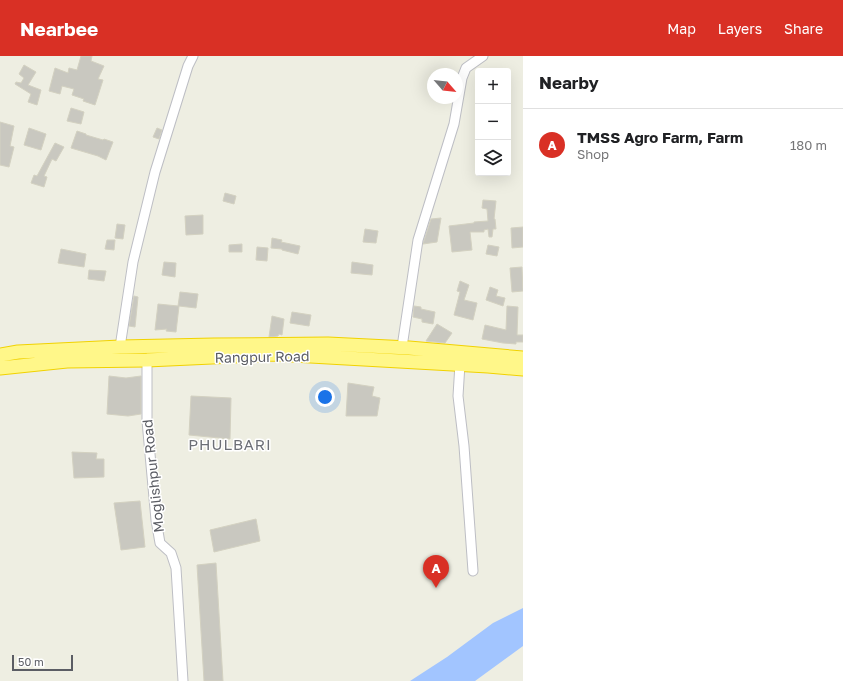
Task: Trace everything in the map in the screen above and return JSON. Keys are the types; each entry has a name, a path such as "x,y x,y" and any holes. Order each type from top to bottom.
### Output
{"highway":[{"name":"Rangpur Road","path":"0,355 18,352 120,348 328,344 402,347 523,358"},
{"name":"Rangpur Road","path":"0,368 67,361 147,360 275,354 523,369"}],"street":[{"path":"120,348 135,255 156,172 188,66 194,56"},
{"path":"402,347 418,240 454,124 462,78 466,68 483,56"},
{"name":"Moglishpur Road","path":"147,360 147,421 156,520 160,543 171,553 176,568 184,681"},
{"path":"460,364 458,396 464,446 473,571"}],"water":[{"path":"523,608 523,646 475,681 410,681 447,657 493,623"}],"building":[{"path":"81,56 92,56 91,61 104,66 98,79 103,80 95,105 72,95 74,89 62,86 60,94 49,91 55,68 68,73 69,68 77,70"},
{"path":"24,65 36,72 28,85 41,90 37,105 28,102 31,94 15,84 16,82 21,83 24,78 19,74"},
{"path":"71,108 84,112 81,124 67,121"},
{"path":"0,122 14,126 10,146 14,147 9,167 0,165"},
{"path":"29,128 46,134 41,150 24,145"},
{"path":"157,128 162,130 159,139 153,137"},
{"path":"77,131 113,142 106,160 71,148"},
{"path":"55,143 64,147 56,161 52,159 44,176 47,177 44,187 31,183 34,175 37,176"},
{"path":"225,193 236,196 234,204 223,201"},
{"path":"483,200 496,201 494,219 496,229 493,229 492,237 489,237 488,229 484,230 484,232 470,232 472,250 452,252 449,226 488,221 487,209 482,208"},
{"path":"203,215 203,234 186,235 185,216"},
{"path":"441,218 437,242 423,244 431,219"},
{"path":"117,224 125,225 123,239 115,238"},
{"path":"523,227 523,247 512,248 511,228"},
{"path":"365,229 378,231 376,243 363,242"},
{"path":"272,238 282,240 281,242 300,246 298,254 282,249 271,248"},
{"path":"107,240 115,240 114,250 105,249"},
{"path":"242,244 242,252 229,252 229,245"},
{"path":"488,245 499,247 497,256 486,254"},
{"path":"257,247 268,248 267,261 256,260"},
{"path":"61,249 86,254 84,267 58,263"},
{"path":"164,262 176,263 175,277 162,275"},
{"path":"352,262 373,265 372,275 351,273"},
{"path":"522,267 523,291 512,292 510,268"},
{"path":"89,270 106,271 104,281 88,279"},
{"path":"460,281 469,285 464,300 477,303 473,320 454,315 460,292 457,291"},
{"path":"490,287 498,290 496,296 505,298 503,306 486,300"},
{"path":"180,292 198,294 196,308 179,306 176,332 166,331 167,329 155,330 158,304 178,306"},
{"path":"134,296 138,297 135,327 129,326"},
{"path":"414,306 435,312 433,324 422,322 422,319 413,317"},
{"path":"507,306 518,307 517,335 523,335 523,342 516,342 516,344 482,339 485,325 506,330"},
{"path":"292,312 311,315 309,326 290,323"},
{"path":"272,316 284,319 282,335 279,334 278,336 269,337"},
{"path":"437,324 452,333 445,343 426,341"},
{"path":"109,376 126,378 141,376 141,414 128,416 107,414"},
{"path":"348,383 374,387 372,396 380,398 377,416 346,416"},
{"path":"191,396 231,398 230,439 189,435"},
{"path":"72,452 97,453 96,459 104,459 104,477 74,478"},
{"path":"140,501 145,547 121,550 114,503"},
{"path":"256,519 260,541 214,552 210,530"},
{"path":"216,563 223,681 204,681 197,565"}],"place":[{"name":"TMSS Agro Farm, Farm","path":"436,588"}],"district":[{"name":"PHULBARI","path":"230,445"}]}
